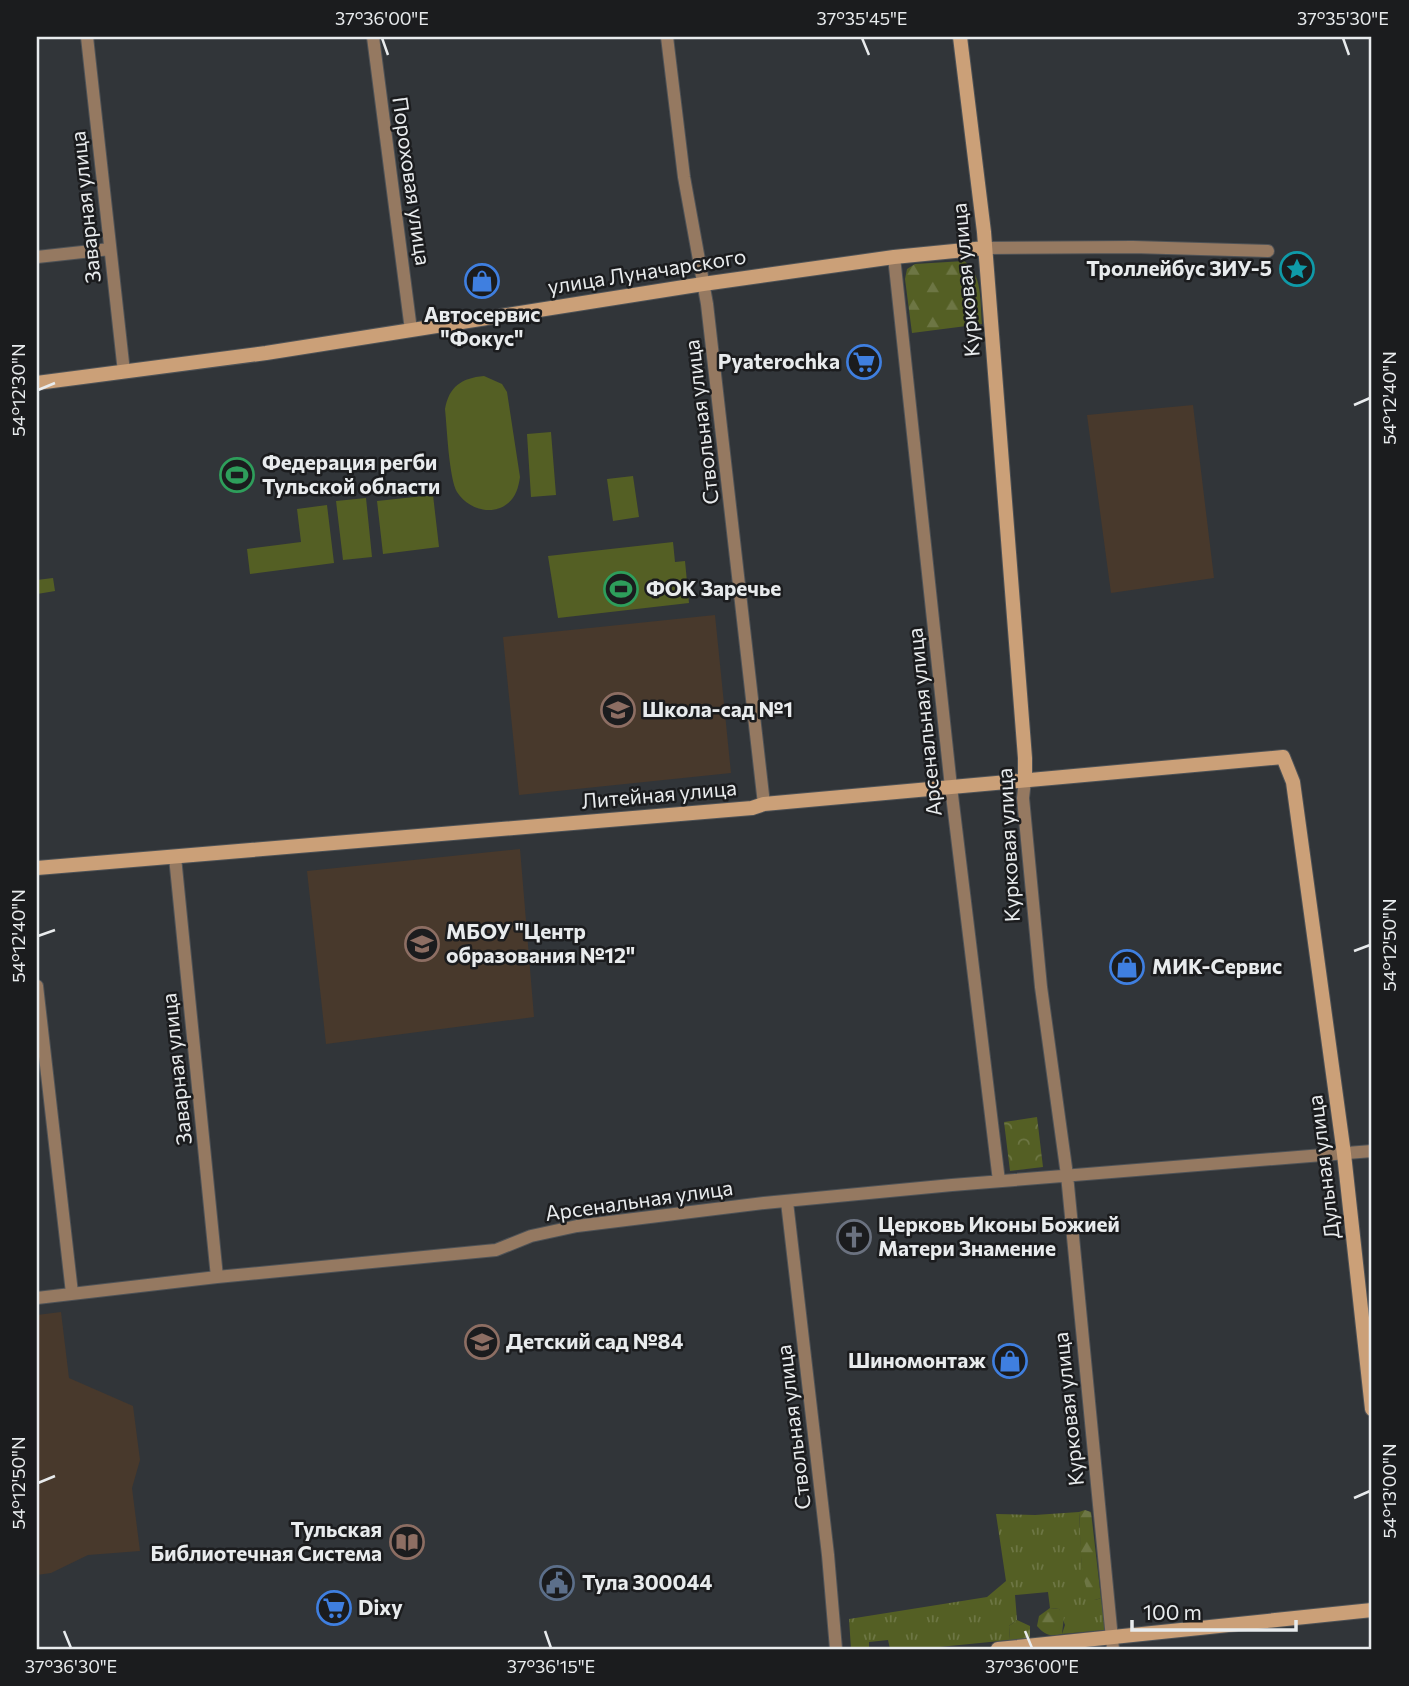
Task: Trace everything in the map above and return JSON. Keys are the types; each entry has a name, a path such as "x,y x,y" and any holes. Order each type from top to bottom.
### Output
{"street":[{"name":"Заварная улица","path":"87,37 124,372"},
{"name":"Пороховая улица","path":"373,37 411,330"},
{"name":"Ствольная улица","path":"667,37 682,164 703,284 764,804"},
{"name":"Курковая улица","path":"960,37 985,248 1009,528 1026,758 1024,811 1041,987 1066,1175 1113,1643"},
{"name":"улица Луначарского","path":"37,383 894,257 985,248 1133,247 1268,251"},
{"path":"37,257 110,249"},
{"name":"Арсенальная улица","path":"894,257 951,787 999,1181"},
{"name":"Литейная улица","path":"37,868 751,808 764,804 1283,757"},
{"name":"Дульная улица","path":"1283,757 1293,782 1344,1154 1372,1409"},
{"name":"Заварная улица","path":"175,857 217,1277"},
{"path":"37,986 72,1293"},
{"name":"Арсенальная улица","path":"37,1298 217,1277 496,1250 531,1236 577,1226 788,1202 1066,1175 1372,1151"},
{"name":"Ствольная улица","path":"788,1202 836,1649"},
{"path":"998,1649 1113,1643 1372,1610"}],"shaded area":[{"path":"1193,405 1214,578 1111,593 1087,415"},
{"name":"Школа-сад №1","path":"715,615 731,773 519,795 503,637"},
{"name":"МБОУ \"Центр образования №12\"","path":"520,849 534,1017 326,1044 307,871"},
{"path":"61,1312 69,1378 133,1406 140,1460 132,1488 140,1551 88,1555 51,1573 37,1575 37,1315"}],"green space":[{"path":"964,261 975,273 978,281 982,324 912,333 905,279 907,269 915,264"},
{"path":"484,376 502,384 507,392 520,477 509,503 494,510 470,505 457,492 450,465 445,409 457,385"},
{"path":"551,432 556,495 531,497 527,434"},
{"path":"633,476 639,517 613,521 607,479"},
{"path":"433,495 439,547 383,554 377,501"},
{"path":"366,498 372,557 343,560 336,501"},
{"path":"327,505 334,563 250,574 247,549 301,542 297,509"},
{"name":"ФОК Заречье","path":"673,542 675,562 685,561 689,603 558,618 548,556"},
{"path":"53,578 55,591 37,594 37,580"},
{"path":"1037,1117 1043,1167 1010,1171 1004,1122"},
{"path":"1079,1512 1082,1566 1095,1600 1101,1598 1105,1630 1062,1634 1065,1625 1059,1609 1050,1608 1048,1592 1015,1595 1017,1620 1009,1626 1010,1640 919,1649 890,1649 888,1640 869,1642 869,1649 851,1649 849,1619 987,1597 1006,1581 996,1514"},
{"path":"1079,1512 1091,1512 1101,1598 1095,1600 1086,1585 1081,1560"},
{"path":"1050,1608 1059,1609 1064,1616 1062,1634 1048,1634 1037,1626 1039,1616"},
{"path":"1017,1620 1030,1626 1030,1640 1020,1643 1010,1640 1009,1626"}],"place":[{"name":"Троллейбус ЗИУ-5","path":"1297,269"},
{"name":"Автосервис \"Фокус\"","path":"482,281"},
{"name":"Pyaterochka","path":"864,362"},
{"name":"Федерация регби Тульской области","path":"237,475"},
{"name":"ФОК Заречье","path":"621,589"},
{"name":"Школа-сад №1","path":"618,710"},
{"name":"МБОУ \"Центр образования №12\"","path":"422,944"},
{"name":"МИК-Сервис","path":"1127,967"},
{"name":"Церковь Иконы Божией Матери Знамение","path":"854,1237"},
{"name":"Детский сад №84","path":"482,1342"},
{"name":"Шиномонтаж","path":"1010,1361"},
{"name":"Тульская Библиотечная Система","path":"407,1542"},
{"name":"Тула 300044","path":"557,1583"},
{"name":"Dixy","path":"334,1608"}]}
